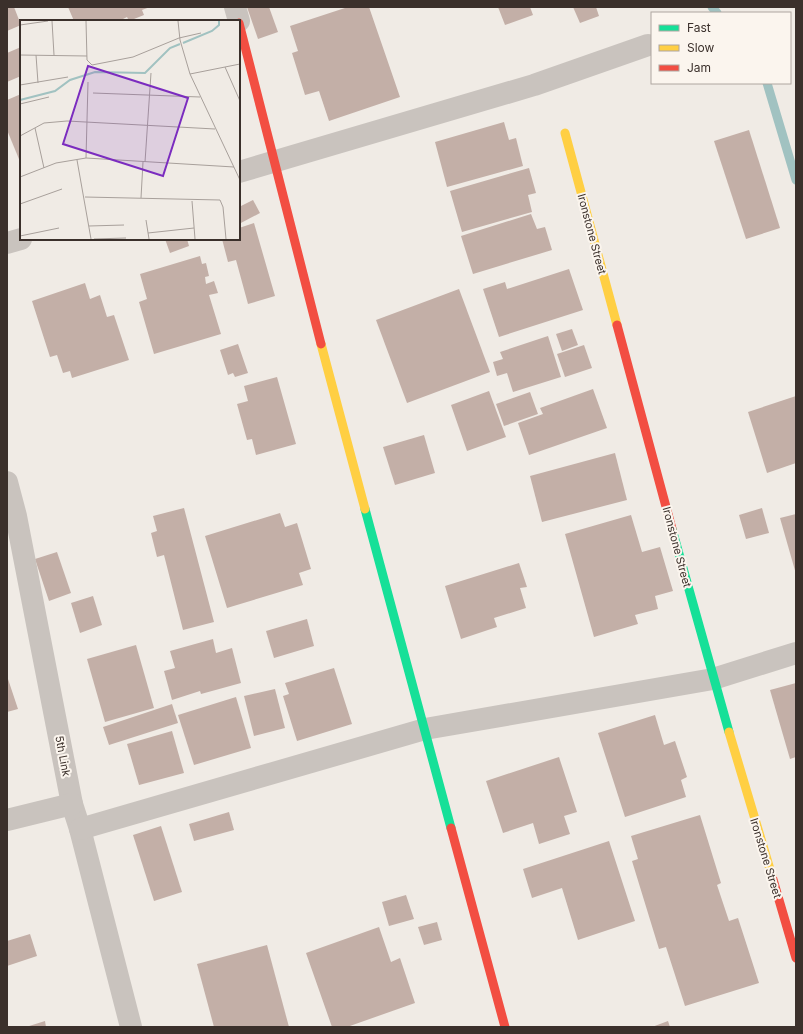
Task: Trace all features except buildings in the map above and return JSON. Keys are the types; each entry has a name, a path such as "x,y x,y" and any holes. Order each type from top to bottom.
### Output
{"street":[{"path":"235,7 238,20"},
{"path":"240,26 300,266 506,1027"},
{"path":"240,172 534,85 648,45"},
{"name":"Ironstone Street","path":"565,133 713,679 796,958"},
{"path":"7,243 20,239"},
{"name":"5th Link","path":"7,482 16,516 72,804 80,829 131,1027"},
{"path":"80,829 425,728 713,679 796,653"},
{"path":"7,820 72,804"}],"waterway":[{"path":"712,7 716,12"},
{"path":"767,84 796,180"}],"traffic: fast":[{"path":"365,509 451,828"},
{"path":"672,529 729,732"}],"traffic: slow":[{"path":"565,133 617,325"},
{"path":"321,344 365,509"},
{"path":"729,732 772,876"}],"traffic: jam":[{"path":"240,27 321,344"},
{"path":"617,325 672,529"},
{"path":"451,828 505,1027"},
{"path":"772,876 796,958"}]}
